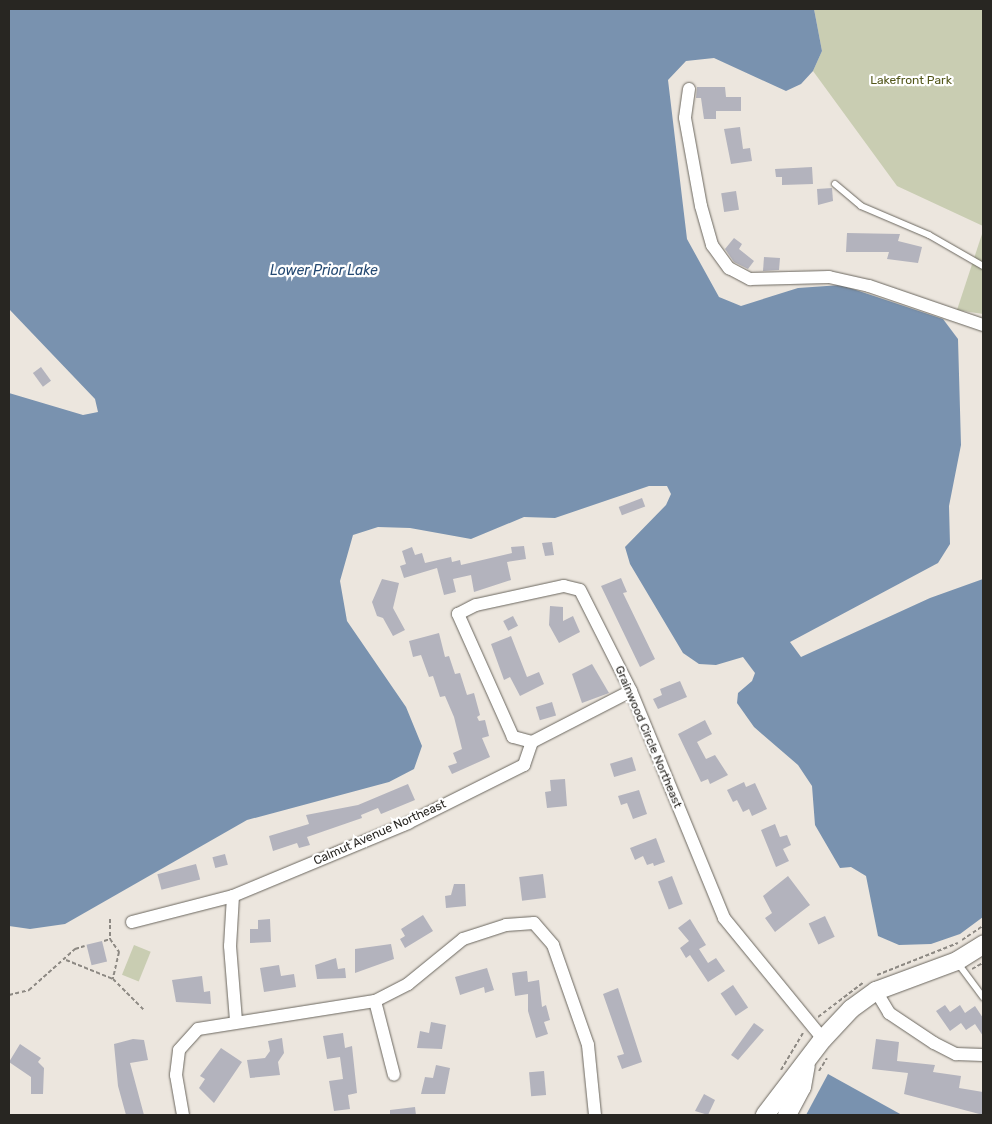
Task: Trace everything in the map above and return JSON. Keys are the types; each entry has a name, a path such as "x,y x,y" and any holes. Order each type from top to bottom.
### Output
{"main road":[{"path":"787,1115 811,1070 851,1009 876,991 961,967 983,945"},
{"path":"765,1115 811,1070"}],"street":[{"path":"689,89 686,118 701,206 712,244 729,268 750,279 829,277 870,286 983,325"},
{"name":"Grainwood Circle Northeast","path":"532,742 513,737 458,614 476,605 564,586 580,590 631,691 724,918 826,1047"},
{"path":"532,742 631,691"},
{"name":"Calmut Avenue Northeast","path":"132,922 233,896 408,823 524,765 532,742"},
{"path":"233,896 230,946 236,1021"},
{"path":"183,1115 176,1075 179,1050 198,1029 236,1021 375,1001 408,984 463,939 506,925 534,923 553,945 588,1045 595,1115"},
{"path":"876,991 889,1013 934,1043 956,1054 983,1055"},
{"path":"375,1001 394,1075"}],"lane":[{"path":"835,184 861,206 929,234 983,266"},
{"path":"961,967 983,997"}],"path":[{"path":"110,919 110,938 119,952 113,979"},
{"path":"104,941 110,938"},
{"path":"9,995 29,990 66,960 75,949 85,946"},
{"path":"66,960 113,979 144,1010"},
{"path":"961,967 983,963"},
{"path":"811,1070 826,1047"}],"green space":[{"name":"Lakefront Park","path":"814,9 983,9 983,226 897,186 813,71 822,51"},
{"path":"983,231 983,314 957,310"},
{"path":"134,945 151,952 139,981 122,975"}],"water":[{"name":"Lower Prior Lake","path":"9,9 814,9 822,51 813,71 801,84 786,91 714,58 686,61 668,80 687,239 719,297 741,306 798,288 841,285 943,319 958,339 961,445 949,506 950,544 938,563 790,642 801,657 930,598 983,579 983,917 960,934 931,944 899,945 878,936 866,876 851,867 840,868 815,825 812,786 798,765 754,727 737,703 738,693 752,681 755,673 743,657 716,665 699,664 683,653 630,564 625,547 666,505 671,494 667,486 649,486 555,518 524,517 471,539 410,528 378,527 353,535 340,581 347,621 406,707 422,746 414,769 389,782 247,820 65,924 30,929 9,926 9,393 83,415 98,412 95,399 9,309"},
{"path":"828,1074 902,1115 806,1115"}],"building":[{"path":"697,87 725,87 726,97 741,97 741,111 716,111 716,119 704,119 701,98 696,98"},
{"path":"740,127 743,149 750,148 752,161 731,164 724,129"},
{"path":"812,167 813,184 782,185 782,177 776,177 775,169"},
{"path":"832,188 833,201 818,205 817,189"},
{"path":"736,191 739,210 724,212 721,193"},
{"path":"847,233 900,234 898,241 922,247 918,263 887,259 889,252 846,252"},
{"path":"734,238 742,244 739,249 754,261 748,269 734,262 725,249"},
{"path":"764,257 780,258 779,270 763,271"},
{"path":"41,367 51,381 43,387 33,373"},
{"path":"642,498 645,506 622,515 619,507"},
{"path":"552,542 554,555 545,556 542,543"},
{"path":"524,546 526,559 507,562 511,580 474,592 471,575 453,579 456,592 444,595 437,568 404,578 400,566 406,564 402,551 412,547 415,555 422,553 425,563 451,557 452,562 460,560 461,565 512,553 511,547"},
{"path":"621,578 627,592 623,593 655,659 640,667 601,586"},
{"path":"382,579 399,583 393,608 405,630 393,636 383,618 377,616 372,602"},
{"path":"550,606 563,607 563,621 573,616 580,632 559,643 549,625"},
{"path":"513,616 518,626 508,631 503,621"},
{"path":"439,633 445,657 449,656 455,674 460,673 467,695 474,693 480,715 477,717 479,721 485,720 489,736 482,738 490,757 452,774 448,766 457,763 453,753 462,749 454,717 445,696 440,697 433,676 429,677 421,655 413,657 409,641"},
{"path":"511,636 527,677 539,672 544,684 520,696 510,677 504,680 491,644"},
{"path":"592,664 609,693 582,703 572,674"},
{"path":"680,681 687,697 658,709 653,699 662,695 660,689"},
{"path":"552,702 556,715 540,720 536,707"},
{"path":"705,720 712,734 697,742 706,759 715,755 728,775 710,784 708,779 701,782 678,734"},
{"path":"632,757 636,770 614,777 610,764"},
{"path":"565,779 567,806 547,808 545,792 551,791 550,780"},
{"path":"744,782 746,787 755,783 767,809 752,816 749,809 743,812 737,800 733,802 727,790"},
{"path":"408,784 415,800 381,814 378,808 361,815 362,818 307,837 310,845 299,848 297,843 273,851 269,836 309,824 306,815 358,805"},
{"path":"639,790 647,814 633,819 627,803 621,805 618,796"},
{"path":"775,824 780,837 787,835 791,845 783,849 789,861 776,867 761,830"},
{"path":"656,838 665,862 654,866 653,863 647,865 643,856 635,860 630,848"},
{"path":"225,854 228,865 215,868 212,857"},
{"path":"196,864 200,879 162,890 157,874"},
{"path":"543,874 546,898 522,901 519,877"},
{"path":"672,876 683,904 669,909 658,881"},
{"path":"788,876 810,905 775,932 765,918 772,913 763,896"},
{"path":"454,884 465,884 466,906 446,908 445,896 451,895"},
{"path":"423,915 433,931 405,948 400,939 405,936 401,929"},
{"path":"825,916 835,937 818,944 809,924"},
{"path":"270,919 271,942 250,943 250,929 258,929 258,920"},
{"path":"690,919 706,945 699,949 708,963 716,958 725,971 708,982 690,955 686,958 680,948 689,941 678,928"},
{"path":"102,941 107,961 92,965 86,945"},
{"path":"391,944 394,959 355,973 355,949"},
{"path":"336,958 338,969 345,968 346,978 317,979 315,965"},
{"path":"279,965 281,976 294,974 296,987 264,992 260,968"},
{"path":"487,968 494,990 485,993 484,987 460,995 455,977"},
{"path":"527,971 528,982 539,980 542,1007 546,1005 550,1020 544,1022 548,1034 536,1038 528,1011 528,994 515,996 512,973"},
{"path":"202,976 204,992 210,991 211,1004 176,1002 172,980"},
{"path":"733,985 748,1007 736,1016 721,993"},
{"path":"618,988 642,1062 622,1069 617,1056 624,1054 603,994"},
{"path":"945,1005 950,1012 960,1005 965,1013 975,1006 983,1018 983,1036 975,1024 966,1030 961,1023 950,1031 936,1011"},
{"path":"431,1022 446,1025 442,1049 417,1048 420,1031 429,1033"},
{"path":"754,1023 764,1030 738,1060 731,1055"},
{"path":"343,1033 345,1048 352,1046 357,1093 348,1095 350,1109 334,1111 329,1081 343,1079 340,1057 327,1059 323,1036"},
{"path":"282,1038 284,1053 278,1062 280,1075 250,1078 247,1060 265,1058 270,1051 268,1041"},
{"path":"133,1039 144,1040 148,1060 130,1063 144,1115 126,1115 118,1086 114,1044"},
{"path":"876,1039 899,1042 897,1061 935,1065 933,1072 961,1076 959,1088 983,1092 983,1115 904,1094 908,1073 872,1069"},
{"path":"20,1044 41,1058 38,1062 44,1068 43,1094 31,1094 31,1077 9,1062"},
{"path":"221,1048 242,1062 214,1103 199,1088 205,1079 200,1076"},
{"path":"436,1065 450,1068 445,1094 421,1094 425,1077 433,1078"},
{"path":"544,1071 546,1095 531,1096 529,1072"},
{"path":"704,1094 715,1100 708,1115 695,1111"},
{"path":"415,1107 416,1115 390,1115 390,1110"}]}
